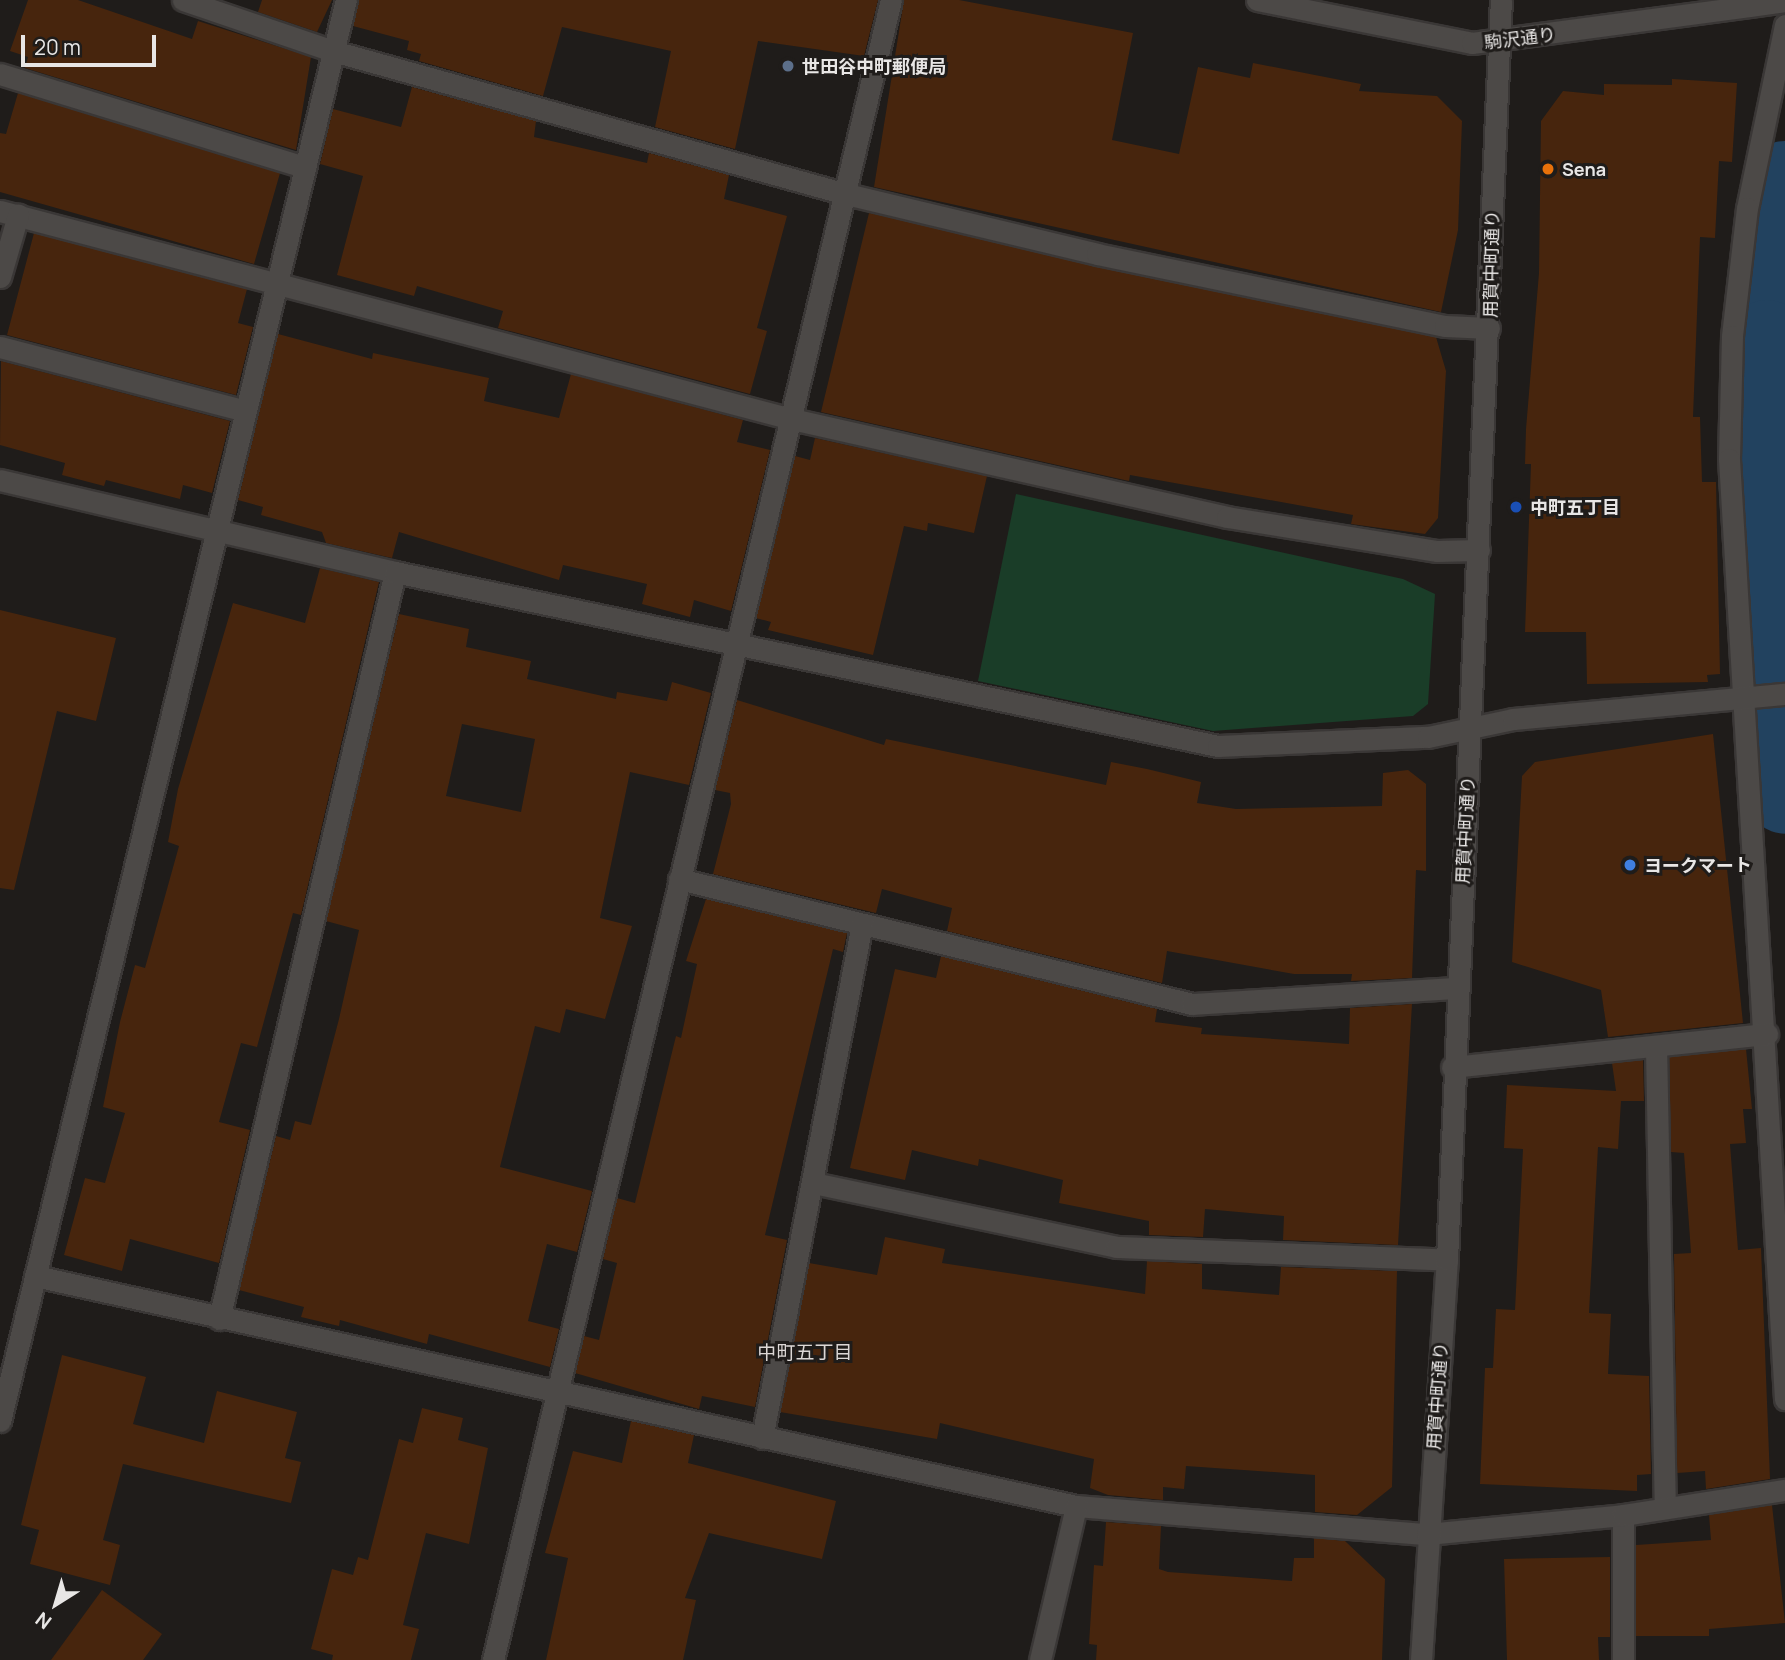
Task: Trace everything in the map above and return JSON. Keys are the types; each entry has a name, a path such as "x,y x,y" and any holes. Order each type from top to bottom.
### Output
{"street":[{"path":"183,0 333,51 846,194 1137,262 1445,326 1489,328"},
{"path":"0,1420 345,0"},
{"path":"493,1660 891,0"},
{"name":"駒沢通り","path":"1257,0 1446,40 1497,43 1785,1"},
{"name":"用賀中町通り","path":"1421,1660 1427,1534 1447,1259 1452,1067 1479,550 1489,328 1497,43 1501,0"},
{"path":"1785,25 1747,208 1732,336 1729,459 1751,696 1785,1399"},
{"path":"0,74 305,167"},
{"path":"0,277 9,213 276,286 792,419 1227,517 1437,551 1479,550"},
{"path":"0,347 245,411"},
{"path":"0,480 395,572 1218,746 1428,737 1513,719 1785,694"},
{"path":"219,1319 395,572"},
{"path":"679,879 1192,1004 1457,988"},
{"path":"762,1438 862,924"},
{"path":"1452,1067 1767,1034"},
{"path":"1656,1045 1665,1505"},
{"path":"813,1183 1116,1247 1447,1259"},
{"path":"35,1276 558,1396 1076,1506 1427,1534 1623,1515 1665,1505 1785,1490"},
{"path":"1040,1660 1076,1506"},
{"path":"1623,1515 1623,1660"}],"green space":[{"path":"1016,494 1403,579 1435,594 1428,704 1413,716 1213,731 978,681"}],"building":[{"path":"28,0 78,0 192,39 198,21 311,57 296,150 25,68 28,57 10,51"},
{"path":"262,0 332,0 317,32 258,12"},
{"path":"359,0 878,0 864,56 758,41 735,149 655,127 671,51 562,27 543,96 419,61 421,54 407,50 409,41 353,26"},
{"path":"904,0 959,0 1133,33 1112,140 1179,154 1198,67 1250,78 1253,63 1361,84 1359,91 1437,96 1462,121 1458,230 1441,312 874,187"},
{"path":"1672,79 1737,83 1732,162 1719,161 1715,238 1700,237 1693,417 1700,417 1702,482 1716,482 1720,674 1707,675 1708,682 1587,684 1586,632 1525,632 1531,464 1525,464 1526,429 1539,273 1541,121 1563,91 1604,95 1604,84 1672,85"},
{"path":"412,87 536,121 534,137 647,163 649,153 729,175 724,199 787,216 757,328 767,331 750,394 498,328 503,311 417,286 414,296 337,275 363,176 320,164 333,109 401,127"},
{"path":"18,93 280,173 254,264 0,192 0,133 6,134"},
{"path":"869,213 1436,337 1446,371 1438,518 1425,534 1351,524 1353,515 1130,475 1129,481 821,412"},
{"path":"34,233 247,289 238,323 253,327 236,395 7,335"},
{"path":"278,334 372,359 373,353 489,378 484,401 559,418 571,374 743,420 737,442 770,450 731,611 694,600 690,617 642,604 647,584 563,565 559,580 399,532 392,558 326,543 322,532 261,515 263,507 238,500"},
{"path":"1,361 230,421 212,493 183,485 180,499 106,480 104,486 62,475 65,463 0,445"},
{"path":"815,438 987,476 974,533 928,523 927,531 904,526 873,655 768,630 771,622 756,618 795,456 810,460"},
{"path":"320,568 379,582 301,915 293,913 257,1047 241,1043 219,1122 250,1130 219,1263 130,1239 122,1271 64,1255 85,1178 105,1183 125,1113 103,1107 120,1022 135,965 145,968 179,846 168,842 178,789 233,603 305,623"},
{"path":"0,610 116,638 96,721 57,711 14,890 0,888"},
{"path":"399,614 469,629 466,647 531,661 527,679 616,699 617,692 667,701 672,682 711,693 689,785 630,772 600,918 632,926 605,1019 566,1009 560,1033 535,1026 500,1167 592,1191 577,1252 547,1244 528,1321 559,1329 550,1367 429,1334 427,1344 340,1320 339,1326 301,1317 304,1307 239,1290 276,1136 290,1140 295,1121 311,1125 339,1019 359,930 326,921","holes":["462,724 535,739 521,812 446,796"]},
{"path":"737,700 884,745 886,739 1106,785 1111,762 1147,769 1201,782 1197,803 1236,809 1382,806 1383,773 1408,770 1426,784 1426,871 1416,870 1412,978 1351,981 1352,974 1294,974 1167,951 1162,983 947,931 952,908 882,889 876,913 713,874 731,804 730,793 715,790"},
{"path":"1713,734 1743,1023 1608,1037 1601,990 1512,962 1522,776 1535,762"},
{"path":"706,899 847,933 843,952 833,949 765,1235 787,1240 755,1407 702,1396 699,1409 575,1373 584,1336 599,1340 617,1263 603,1259 617,1198 635,1203 676,1036 681,1038 697,964 686,961"},
{"path":"941,956 1157,1009 1155,1022 1202,1028 1201,1034 1349,1044 1350,1008 1412,1004 1398,1245 1283,1240 1284,1216 1205,1209 1203,1237 1149,1235 1149,1221 1059,1203 1063,1180 979,1159 978,1166 912,1150 905,1180 850,1168 895,969 936,978"},
{"path":"1746,1049 1752,1109 1743,1109 1746,1143 1730,1144 1738,1250 1761,1248 1770,1479 1706,1489 1705,1471 1677,1473 1674,1254 1691,1253 1684,1153 1671,1152 1669,1057"},
{"path":"1643,1060 1644,1101 1621,1101 1618,1149 1598,1147 1589,1313 1611,1314 1608,1374 1649,1376 1651,1474 1637,1475 1637,1491 1480,1484 1485,1368 1493,1368 1496,1309 1515,1310 1523,1149 1504,1148 1507,1085 1616,1091 1612,1063"},
{"path":"885,1237 945,1249 942,1263 1145,1294 1147,1261 1202,1264 1202,1289 1279,1295 1281,1267 1397,1271 1392,1487 1357,1515 1315,1512 1315,1475 1186,1466 1184,1489 1163,1487 1163,1500 1108,1495 1090,1488 1094,1459 940,1423 937,1439 780,1412 809,1263 877,1275"},
{"path":"62,1355 146,1377 133,1424 204,1443 217,1391 297,1412 285,1458 301,1462 291,1503 123,1464 103,1540 120,1545 110,1585 30,1564 39,1530 21,1525"},
{"path":"422,1408 463,1418 458,1440 488,1448 469,1544 426,1533 403,1625 419,1629 411,1660 332,1660 333,1655 311,1649 332,1569 353,1575 358,1557 368,1560 399,1439 413,1443"},
{"path":"631,1421 694,1435 688,1463 836,1501 822,1559 709,1533 685,1598 696,1600 683,1660 546,1660 568,1558 545,1553 573,1451 622,1463"},
{"path":"1772,1505 1785,1623 1709,1629 1709,1636 1636,1636 1636,1545 1711,1540 1709,1515"},
{"path":"1106,1522 1161,1526 1159,1569 1168,1572 1292,1581 1294,1558 1314,1558 1314,1538 1345,1541 1385,1579 1382,1660 1096,1660 1097,1645 1089,1644 1094,1565 1103,1566"},
{"path":"1610,1557 1610,1637 1598,1637 1599,1660 1507,1660 1504,1559"},
{"path":"102,1590 162,1634 143,1660 51,1660"}],"waterway":[{"path":"1785,181 1767,340 1785,794"}],"place":[{"name":"世田谷中町郵便局","path":"788,66"},
{"name":"Sena","path":"1548,169"},
{"name":"中町五丁目","path":"1516,507"},
{"name":"ヨークマート","path":"1630,865"}],"district":[{"name":"中町五丁目","path":"805,1353"}]}
